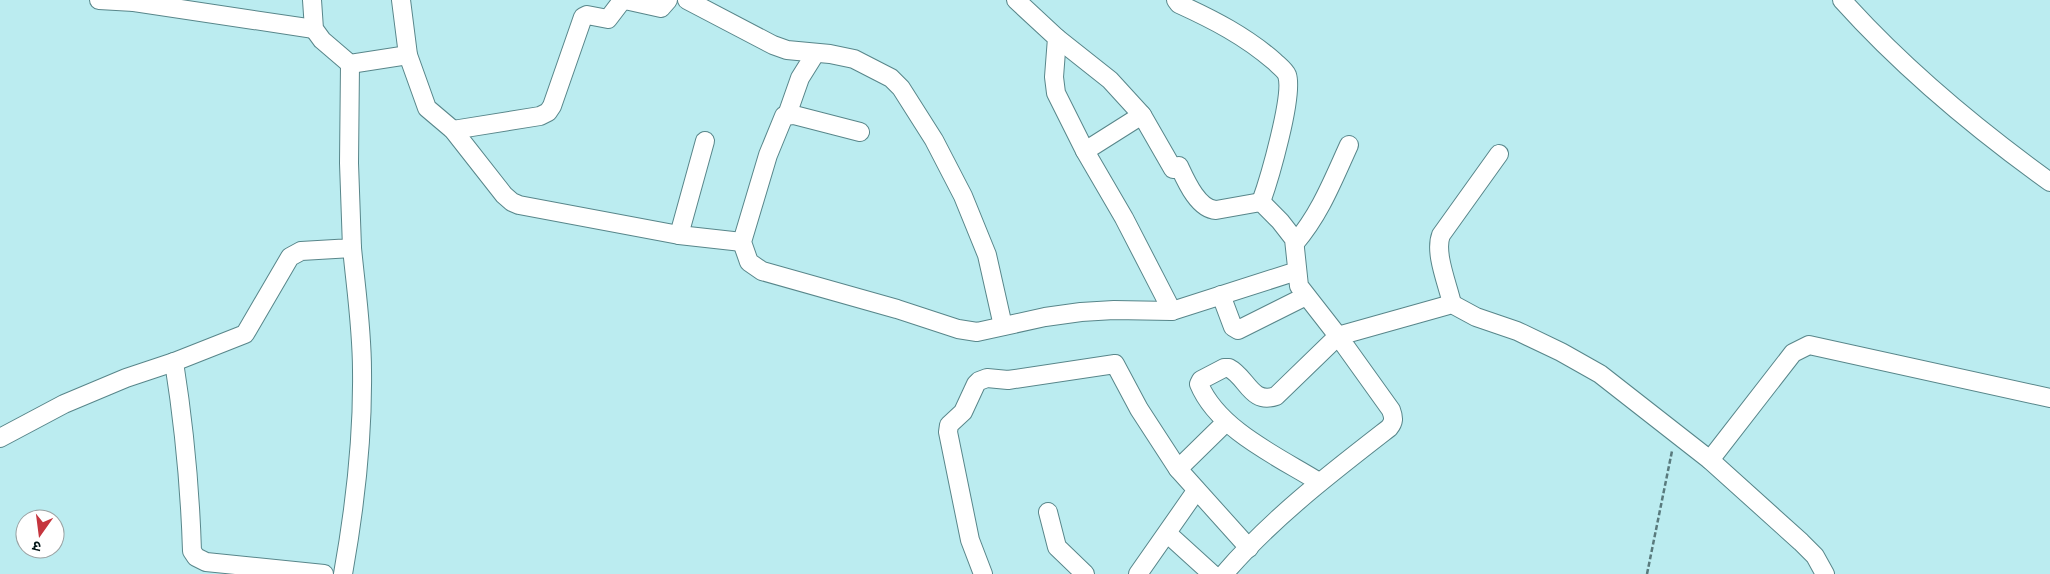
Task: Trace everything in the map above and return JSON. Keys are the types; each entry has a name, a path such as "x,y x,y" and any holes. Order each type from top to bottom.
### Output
{"street":[{"path":"99,0 134,1 314,29"},
{"path":"312,0 314,29 322,40 350,64 408,56"},
{"path":"401,0 408,56 427,108 453,130 512,202 519,205 679,235 742,242"},
{"path":"453,130 544,114 552,106 583,17 587,15 608,19 621,2 625,0 661,8 668,0"},
{"path":"687,0 773,45 787,50 830,54 854,59 891,78 912,102 964,196 987,255 1003,326"},
{"path":"1016,0 1057,38 1110,80 1142,115 1172,169 1174,170 1179,166 1194,195 1209,208 1216,210 1261,202"},
{"path":"1176,0 1179,4 1231,29 1259,48 1287,76 1288,84 1282,123 1270,175 1261,202"},
{"path":"1842,0 1876,38 1948,104 2050,182"},
{"path":"1057,38 1054,77 1056,93 1172,311"},
{"path":"815,54 800,78 787,115 781,121 768,155 742,242 749,262 762,271 897,308 958,329 977,332 1045,317 1082,312 1114,310 1172,311 1297,271"},
{"path":"343,574 352,522 359,456 362,369 352,248 349,163 350,64"},
{"path":"787,115 794,115 860,132"},
{"path":"1085,150 1142,115"},
{"path":"679,235 705,141"},
{"path":"1295,244 1312,223 1349,145"},
{"path":"1452,304 1439,254 1441,235 1499,154"},
{"path":"1224,574 1319,482 1389,428 1394,421 1392,410 1299,286 1295,244 1280,221 1261,202"},
{"path":"0,438 64,404 126,378 174,362 245,334 271,286 295,252 301,250 352,248"},
{"path":"1221,295 1233,327 1238,330 1306,296"},
{"path":"1319,482 1266,450 1226,422 1200,386 1201,380 1224,368 1229,368 1254,395 1260,398 1270,398 1276,396 1338,336 1452,304 1476,317 1517,331 1561,352 1600,374 1710,460 1808,549 1815,556 1825,574"},
{"path":"1710,460 1793,353 1810,345 2050,398"},
{"path":"174,362 190,487 192,551 196,557 206,562 324,574"},
{"path":"983,574 970,540 948,432 949,425 963,412 976,384 987,378 1008,380 1115,364 1139,409 1178,470 1249,548"},
{"path":"1178,470 1226,422"},
{"path":"1138,574 1168,534 1196,491"},
{"path":"1048,512 1058,547 1084,574"},
{"path":"1168,534 1212,574"}],"path":[{"path":"1647,574 1676,434"}]}
